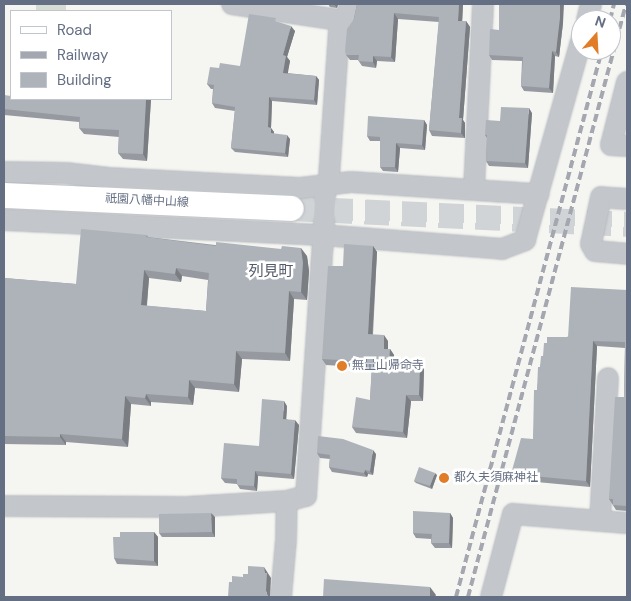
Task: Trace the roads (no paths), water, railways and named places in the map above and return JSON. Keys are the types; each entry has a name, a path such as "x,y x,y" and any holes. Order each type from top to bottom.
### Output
{"main road":[{"name":"祇園八幡中山線","path":"4,195 291,208"}],"street":[{"path":"4,506 187,507 286,501 306,496 323,227 339,30 348,13 232,4"},
{"path":"474,189 484,4"},
{"path":"4,220 323,227 502,249 525,240 576,60"},
{"path":"627,82 611,145 627,146"},
{"path":"4,172 66,173 110,178 300,188 326,192 351,182 538,194"},
{"path":"627,199 601,197 591,244 595,251 627,254"},
{"path":"600,521 608,378"},
{"path":"281,597 286,540 286,501"},
{"path":"491,597 513,514 627,523"}],"tunnel":[{"path":"291,208 627,224"}],"railway":[{"path":"612,10 614,4"},
{"path":"468,597 626,4"},
{"path":"456,597 599,60"}],"place":[{"name":"無量山帰命寺","path":"342,366"},
{"name":"都久夫須麻神社","path":"444,478"}],"district":[{"name":"列見町","path":"271,272"}]}
